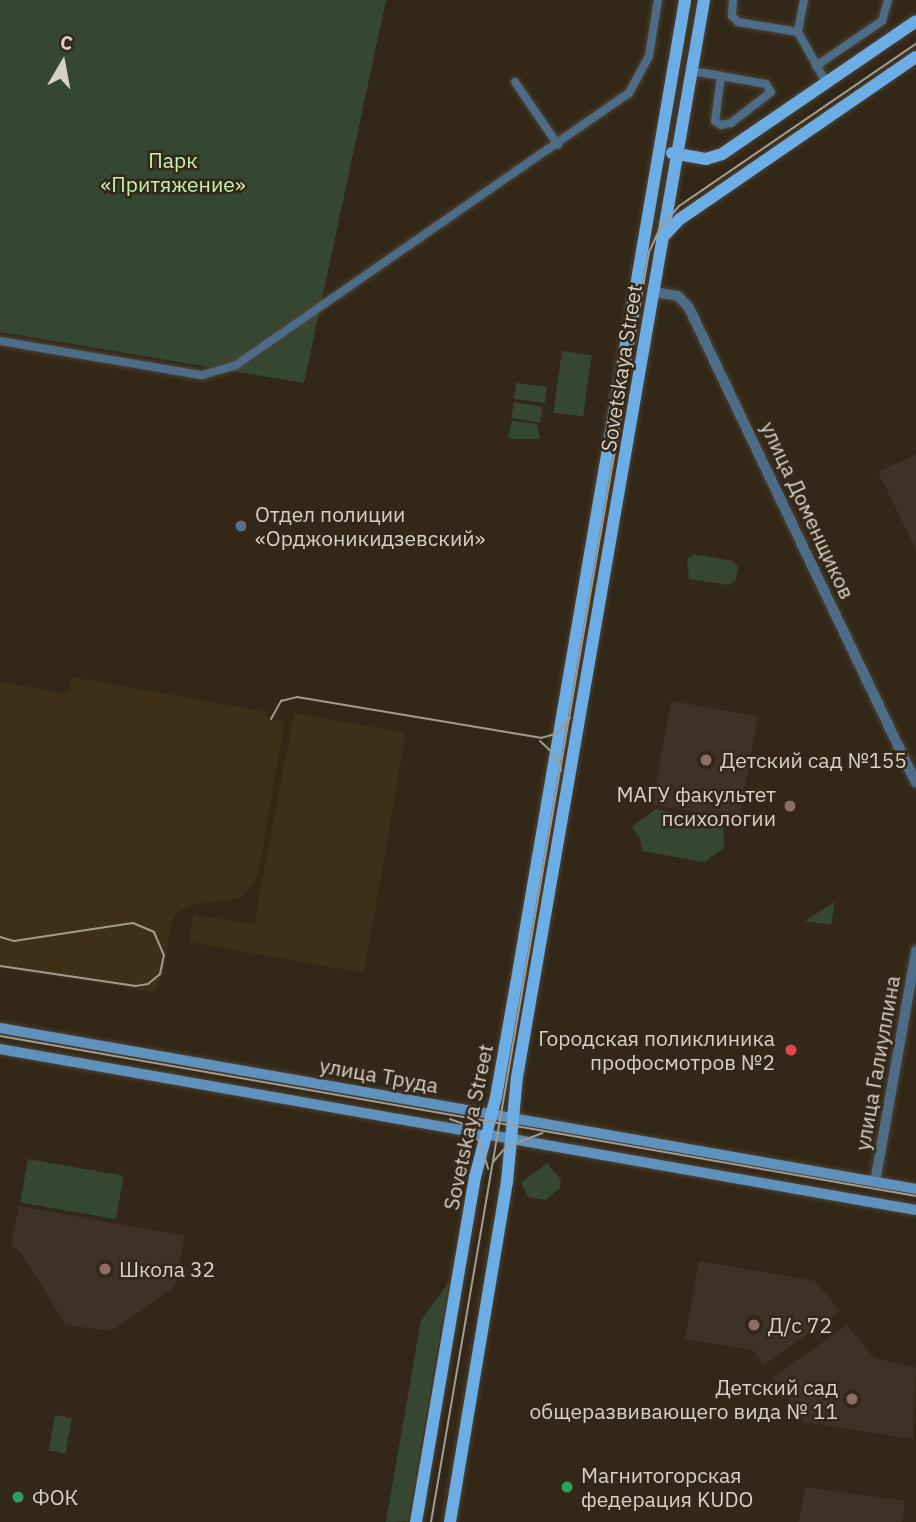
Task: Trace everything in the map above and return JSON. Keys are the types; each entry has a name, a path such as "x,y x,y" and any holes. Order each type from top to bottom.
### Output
{"main road":[{"name":"Sovetskaya Street","path":"416,1522 558,741 685,0"},
{"name":"Sovetskaya Street","path":"450,1522 575,743 704,0"},
{"path":"660,151 706,159 722,154 916,21"},
{"path":"662,238 680,219 916,57"},
{"name":"улица Доменщиков","path":"636,289 653,292"},
{"path":"558,741 575,743"},
{"name":"улица Труда","path":"0,1027 916,1189"},
{"name":"улица Труда","path":"0,1049 916,1210"}],"street":[{"path":"0,341 202,375 221,371 606,113 642,76 658,0"},
{"path":"733,0 732,16 738,22 798,32"},
{"path":"804,0 798,32 826,82"},
{"path":"816,66 883,21 888,0"},
{"path":"691,71 721,76 766,84 771,92 731,123 721,125 715,121 721,76"},
{"path":"515,82 558,145"},
{"name":"улица Доменщиков","path":"653,292 678,296 689,308 916,783"},
{"name":"улица Галиуллина","path":"875,1182 916,951"}],"shaded area":[{"path":"916,454 916,549 878,472"},
{"path":"72,677 267,712 268,719 284,722 258,876 241,898 191,905 177,912 170,927 164,972 154,992 0,968 0,682 68,694"},
{"name":"Детский сад №155","path":"671,701 758,716 739,820 653,804"},
{"path":"294,713 406,733 364,973 189,942 194,915 254,924"},
{"name":"Школа 32","path":"19,1206 185,1236 175,1286 111,1331 66,1325 21,1253 11,1245"},
{"name":"Д/с 72","path":"699,1261 815,1281 840,1311 764,1365 753,1350 685,1339"},
{"name":"Детский сад общеразвивающего вида № 11","path":"847,1325 874,1358 916,1368 913,1439 804,1422 773,1378"},
{"path":"806,1487 905,1501 902,1522 799,1522"}],"green space":[{"name":"Парк «Притяжение»","path":"0,0 386,0 304,383 0,332"},
{"path":"562,351 592,355 583,417 553,412"},
{"path":"516,383 547,387 545,403 514,399"},
{"path":"514,402 543,407 540,423 511,418"},
{"path":"512,421 537,424 540,439 508,437"},
{"path":"694,554 733,561 738,566 736,580 729,585 689,579 687,559"},
{"path":"656,809 723,824 724,848 704,862 642,851 640,837 631,827"},
{"path":"835,902 831,925 805,921"},
{"path":"28,1159 124,1176 116,1219 20,1202"},
{"path":"547,1163 561,1180 560,1188 545,1200 528,1197 521,1183"},
{"path":"449,1282 408,1521 386,1522 421,1320"},
{"path":"55,1415 72,1418 65,1453 49,1450"}],"tram line":[{"path":"431,1522 649,252 660,228 679,206 916,44"},
{"path":"271,719 281,701 297,697 541,738 555,734 570,718"},
{"path":"540,741 558,758 561,771"},
{"path":"0,937 14,941 133,923 154,932 164,955 160,974 148,984 136,986 0,966"},
{"path":"0,1036 916,1196"},
{"path":"450,1119 461,1123 480,1142 488,1169"},
{"path":"493,1162 506,1147 542,1133"}],"place":[{"name":"Отдел полиции «Орджоникидзевский»","path":"241,526"},
{"name":"Детский сад №155","path":"706,760"},
{"name":"МАГУ факультет психологии","path":"790,806"},
{"name":"Городская поликлиника профосмотров №2","path":"791,1050"},
{"name":"Школа 32","path":"105,1269"},
{"name":"Д/с 72","path":"754,1325"},
{"name":"Детский сад общеразвивающего вида № 11","path":"852,1399"},
{"name":"Магнитогорская федерация KUDO","path":"567,1487"},
{"name":"ФОК","path":"18,1497"}]}
